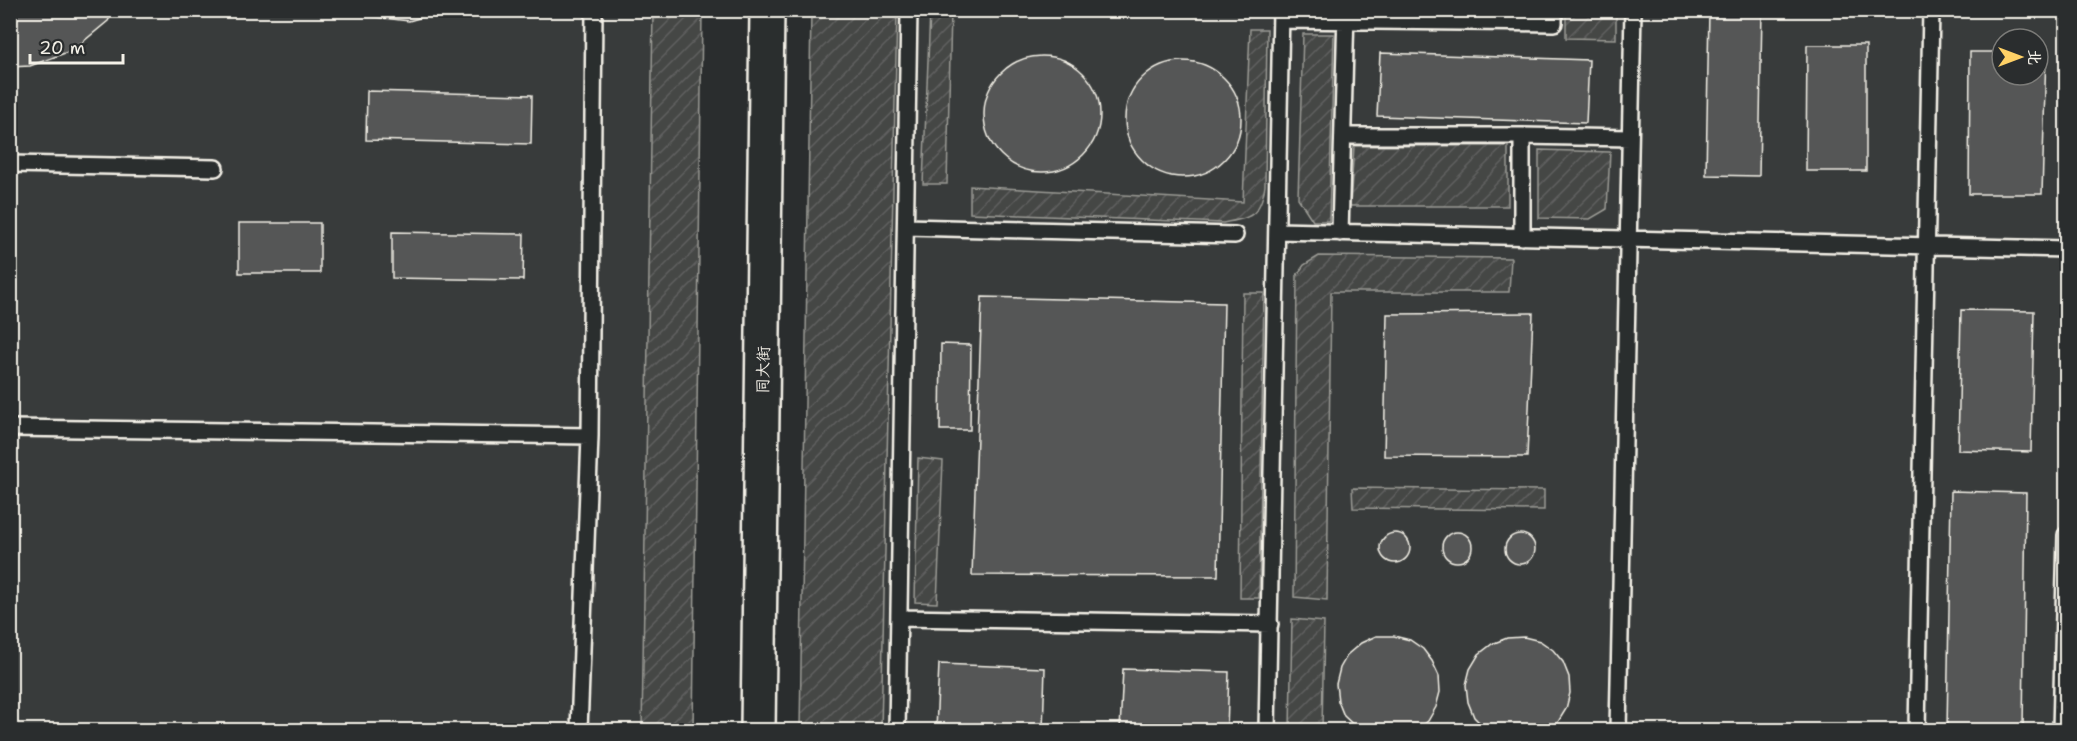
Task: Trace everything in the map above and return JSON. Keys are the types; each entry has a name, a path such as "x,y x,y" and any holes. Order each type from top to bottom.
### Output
{"street":[{"name":"同大街","path":"758,730 767,10"}],"lane":[{"path":"579,730 590,436 594,10"},
{"path":"897,730 909,10"},
{"path":"1268,730 1281,15 1345,15 1554,23 1554,10"},
{"path":"1618,730 1632,10"},
{"path":"1917,730 1931,10"},
{"path":"1340,232 1345,15"},
{"path":"1343,136 1630,138"},
{"path":"1522,136 1522,237"},
{"path":"10,164 215,168"},
{"path":"906,227 1235,236"},
{"path":"1277,231 2067,249"},
{"path":"10,428 590,436"},
{"path":"2061,730 2067,535"},
{"path":"899,618 1270,624"}],"shaded area":[{"path":"10,11 658,11 649,730 11,730"},
{"path":"653,11 702,11 693,730 642,730"},
{"path":"811,11 897,11 881,730 800,730"},
{"path":"869,11 2066,11 2066,730 856,730"},
{"path":"930,11 951,11 947,184 923,184"},
{"path":"1566,11 1616,11 1616,39 1566,38"},
{"path":"1250,29 1267,29 1265,186 1260,204 1253,214 1223,223 970,213 970,186 1243,202"},
{"path":"1303,34 1334,34 1329,221 1313,221 1298,198"},
{"path":"1354,146 1508,146 1508,206 1350,206"},
{"path":"1539,150 1610,152 1607,209 1590,219 1539,218"},
{"path":"1319,256 1511,258 1509,292 1331,292 1327,600 1294,597 1297,275 1304,265"},
{"path":"1243,293 1264,293 1259,598 1240,598"},
{"path":"918,458 943,461 937,603 915,602"},
{"path":"1352,488 1544,490 1544,510 1353,508"},
{"path":"1292,619 1324,622 1322,730 1290,730"}],"building":[{"path":"10,10 114,10 108,21 73,50 30,66 10,67"},
{"path":"360,10 446,10 409,21 375,17"},
{"path":"1709,10 1762,10 1759,176 1706,175"},
{"path":"1807,45 1866,45 1866,171 1806,171"},
{"path":"1970,52 1990,52 1990,87 2045,87 2042,194 1969,194"},
{"path":"1380,53 1589,60 1586,123 1377,116"},
{"path":"1042,56 1064,60 1083,73 1096,92 1100,114 1096,136 1083,155 1064,168 1042,172 1020,168 1001,155 988,136 984,114 988,92 1001,73 1020,60"},
{"path":"1183,61 1205,65 1224,78 1237,97 1241,119 1237,141 1224,160 1205,173 1183,177 1161,173 1142,160 1129,141 1125,119 1129,97 1142,78 1161,65"},
{"path":"367,91 532,95 531,144 366,140"},
{"path":"239,223 320,223 320,273 239,273"},
{"path":"392,232 524,234 523,280 392,278"},
{"path":"982,297 1224,303 1218,576 972,575"},
{"path":"1961,310 2034,311 2031,452 1958,450"},
{"path":"1533,313 1527,457 1384,456 1387,314"},
{"path":"941,344 971,345 970,430 940,430"},
{"path":"1951,491 2026,493 2023,730 1947,730"},
{"path":"1457,532 1468,536 1472,547 1468,558 1457,562 1446,558 1442,547 1446,536"},
{"path":"1395,533 1406,537 1410,548 1406,559 1395,563 1384,559 1380,548 1384,537"},
{"path":"1520,534 1531,538 1535,549 1531,560 1520,564 1509,560 1505,549 1509,538"},
{"path":"1376,636 1394,636 1410,640 1423,649 1439,676 1440,692 1436,707 1428,721 1417,730 1359,730 1344,716 1338,701 1336,684 1340,668 1348,654 1361,643"},
{"path":"1524,637 1540,641 1553,650 1563,662 1569,677 1570,693 1566,709 1558,722 1549,730 1487,730 1474,717 1468,702 1466,685 1470,669 1479,654 1492,644 1507,638"},
{"path":"939,664 1045,668 1043,730 936,730"},
{"path":"1123,669 1229,672 1227,730 1120,730"}]}
